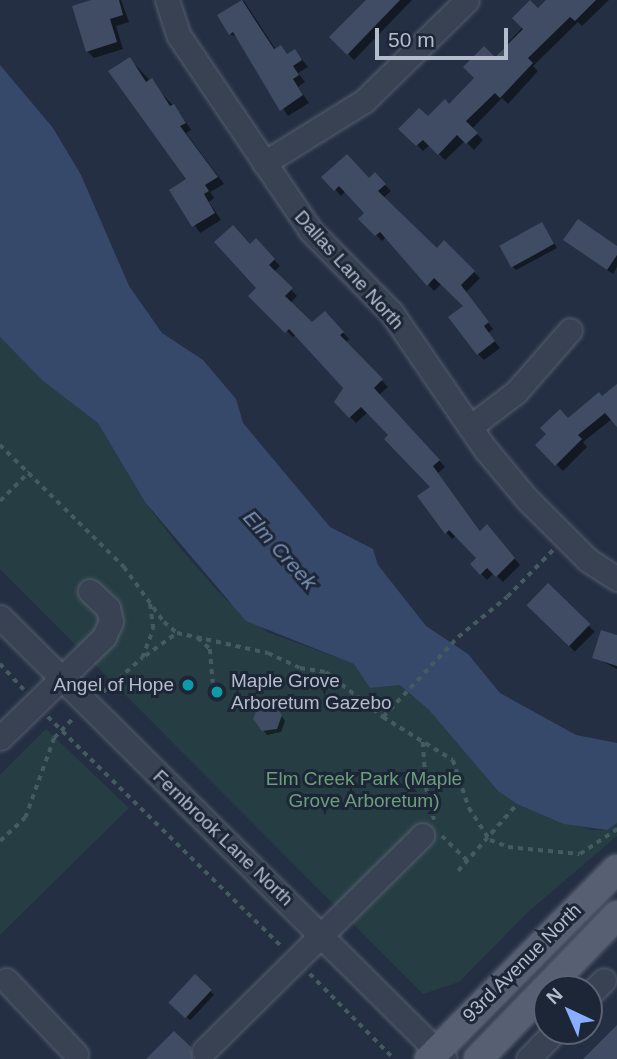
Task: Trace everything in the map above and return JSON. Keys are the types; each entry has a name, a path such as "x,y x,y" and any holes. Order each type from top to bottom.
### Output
{"main road":[{"name":"93rd Avenue North","path":"437,1056 617,869"},
{"name":"93rd Avenue North","path":"478,1059 617,915"}],"street":[{"name":"Dallas Lane North","path":"167,0 179,36 311,231 391,312 506,475 564,538 617,579"},
{"path":"264,163 364,101 467,0"},
{"path":"470,427 516,391 570,330"},
{"path":"0,738 98,645 111,621 107,608 90,591"},
{"name":"Fernbrook Lane North","path":"0,617 322,934 437,1056"},
{"path":"204,1051 422,835"},
{"path":"6,979 76,1054"},
{"path":"528,1059 542,1045"}],"path":[{"path":"0,444 124,567 177,633 268,653 300,668 326,672 383,718 453,760 469,808 490,840 528,850 580,854 617,829"},
{"path":"0,501 29,472"},
{"path":"383,718 458,637 507,597 564,538"},
{"path":"142,658 153,629 150,601"},
{"path":"104,691 142,658 177,633"},
{"path":"197,638 210,649 214,683"},
{"path":"0,664 60,729 394,1059"},
{"path":"0,841 25,818 60,729 69,721"},
{"path":"423,740 426,787 437,832 468,861"},
{"path":"458,871 490,840 517,804"}],"green space":[{"name":"Elm Creek Park (Maple Grove Arboretum)","path":"0,337 43,381 98,423 145,502 179,547 223,597 267,632 355,664 370,688 400,685 429,710 498,791 517,804 591,830 607,830 617,823 617,836 529,911 459,982 423,994 0,569"},
{"path":"46,729 129,808 0,935 0,775"}],"water":[{"name":"Elm Creek","path":"0,65 53,128 81,175 129,286 162,333 203,360 236,399 243,423 330,527 373,549 378,565 426,626 468,654 500,693 576,735 617,743 617,823 607,830 564,824 517,804 498,791 429,710 400,685 370,688 354,664 246,621 145,502 98,423 43,381 0,337"}],"building":[{"path":"91,0 119,0 123,15 110,19 117,42 86,52 72,6"},
{"path":"242,0 274,49 281,45 287,54 295,49 302,60 293,66 299,75 293,79 303,95 280,111 233,32 229,35 217,15"},
{"path":"366,0 400,0 347,55 329,37"},
{"path":"530,0 538,8 546,0 596,0 575,21 570,17 528,58 533,63 500,98 495,93 466,121 478,133 466,144 457,135 438,155 423,140 416,146 398,129 419,108 428,116 445,99 449,104 474,78 463,67 484,46 495,57 523,29 512,18"},
{"path":"130,57 146,82 152,78 170,106 174,104 186,123 180,126 218,177 205,185 209,191 204,194 215,213 192,227 169,190 186,179 108,71"},
{"path":"347,154 369,178 375,172 386,184 378,191 437,248 444,240 475,271 461,285 489,322 484,326 495,341 477,355 448,317 463,306 434,278 427,286 380,232 375,236 358,219 364,213 339,186 334,191 321,177"},
{"path":"578,219 617,246 617,255 607,270 563,240"},
{"path":"542,222 554,244 511,268 499,246"},
{"path":"233,225 250,244 256,238 275,259 269,265 293,288 285,296 312,322 325,311 344,332 340,335 383,379 374,388 440,460 433,466 480,531 487,524 515,558 496,577 487,568 480,575 470,564 476,558 449,530 445,534 417,496 430,487 384,439 388,435 361,407 349,418 334,402 343,388 289,329 285,333 248,296 256,288 214,242"},
{"path":"617,384 617,427 605,413 578,435 582,439 555,466 535,445 546,434 540,428 560,409 568,418 599,392 602,396"},
{"path":"548,583 590,624 569,646 526,605"},
{"path":"601,630 617,635 617,666 592,658"},
{"path":"274,704 282,715 277,729 262,731 253,719 259,705"},
{"path":"195,974 212,990 185,1018 168,1003"},
{"path":"617,1025 617,1059 583,1059 597,1045 603,1045 603,1039"},
{"path":"174,1031 191,1047 193,1059 146,1059"}],"place":[{"name":"Angel of Hope","path":"188,685"},
{"name":"Maple Grove Arboretum Gazebo","path":"217,692"}]}
